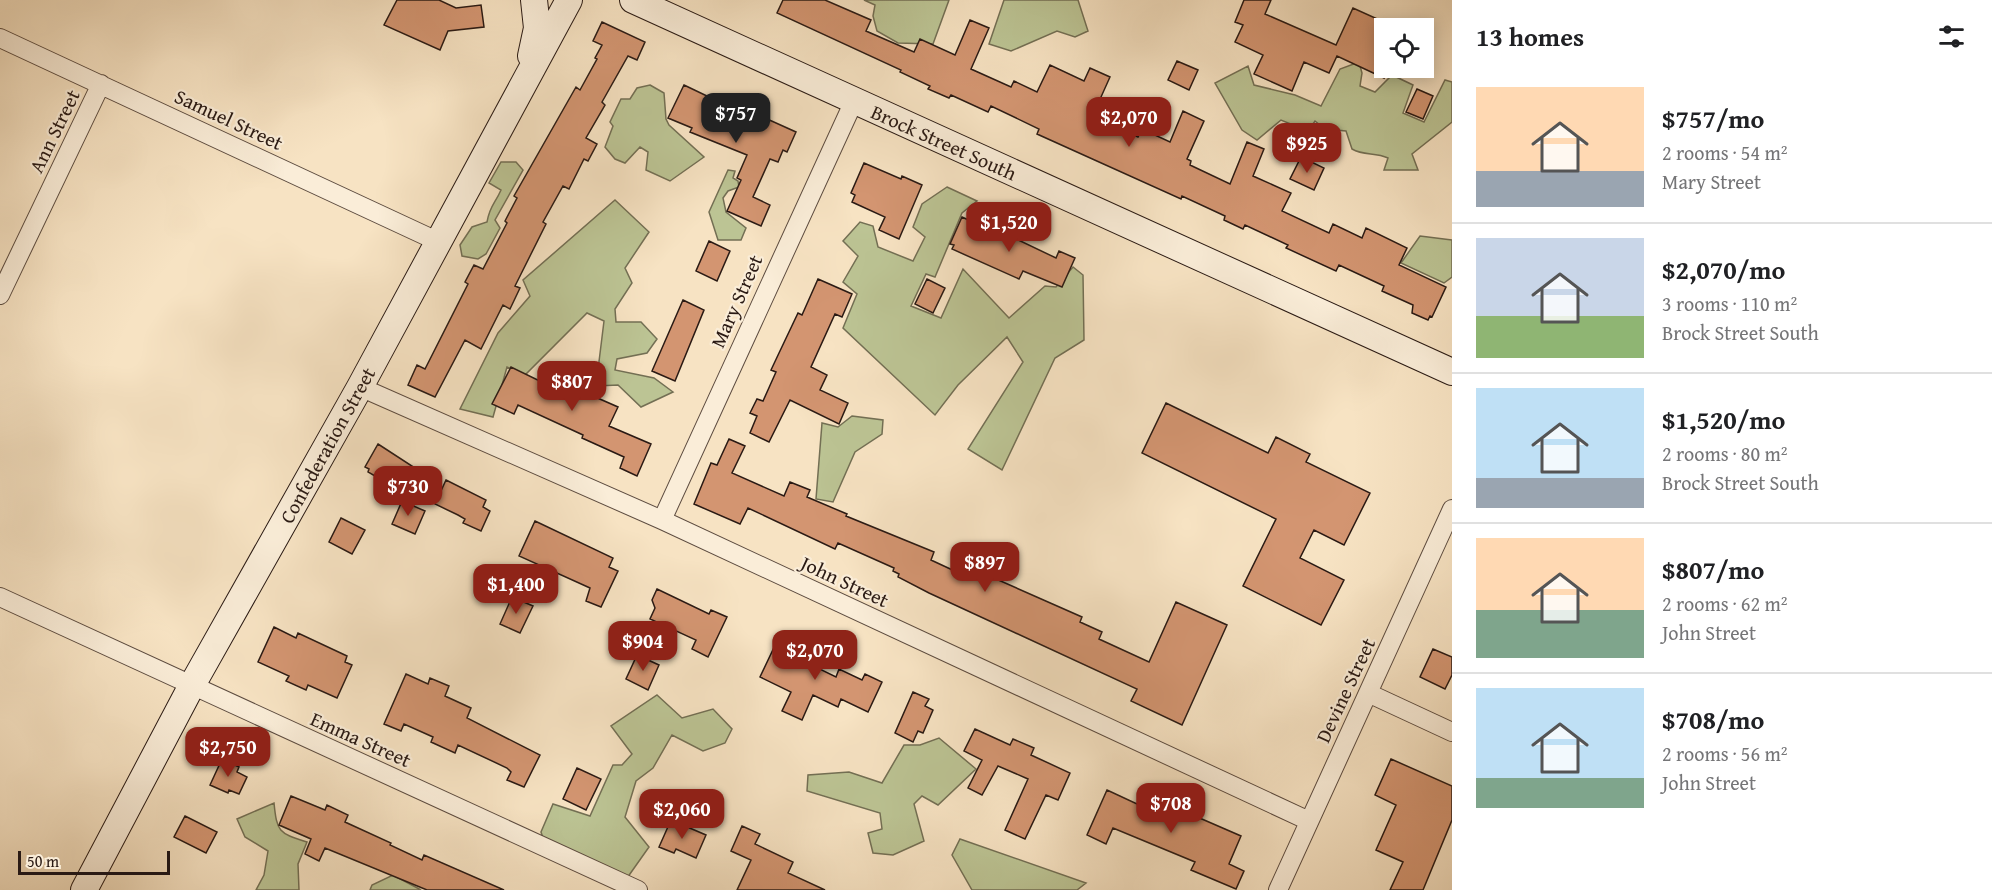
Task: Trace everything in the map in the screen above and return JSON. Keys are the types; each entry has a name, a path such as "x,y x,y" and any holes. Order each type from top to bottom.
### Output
{"main road":[{"path":"520,90 537,28 534,0"},
{"name":"Confederation Street","path":"84,890 191,687 360,387 569,0"},
{"name":"Brock Street South","path":"633,0 1452,372"}],"street":[{"name":"Samuel Street","path":"0,38 439,242"},
{"name":"Ann Street","path":"0,295 101,84"},
{"name":"Mary Street","path":"662,520 854,101"},
{"name":"John Street","path":"360,387 662,520 1309,821"},
{"name":"Devine Street","path":"1278,890 1452,508"},
{"name":"Emma Street","path":"0,597 191,687 638,890"},
{"path":"1368,693 1452,732"}],"green space":[{"path":"864,0 949,0 933,44 898,43 877,31 873,16 875,5"},
{"path":"1004,0 1078,0 1088,31 1075,37 1057,31 1011,51 989,44"},
{"path":"1359,62 1362,73 1360,86 1375,92 1389,78 1398,78 1413,85 1403,113 1424,122 1445,80 1452,82 1452,122 1412,154 1418,170 1384,170 1388,158 1352,149 1346,131 1325,129 1315,121 1308,131 1281,120 1257,140 1242,130 1215,83 1248,66 1254,85 1295,95 1321,106 1340,69"},
{"path":"650,85 664,93 666,119 669,125 704,157 670,181 646,170 648,152 640,147 625,163 615,159 605,147 613,126 610,122 621,99 630,99 637,88"},
{"path":"501,162 516,162 523,170 495,220 500,228 486,254 478,259 462,256 460,245 472,227 487,222 491,208 501,190 489,183"},
{"path":"728,170 735,171 733,178 738,181 739,187 728,191 723,198 726,212 746,228 741,240 718,240 709,212"},
{"path":"947,187 977,201 962,213 935,277 926,274 911,306 941,318 963,269 1009,318 1045,286 1056,287 1073,267 1083,275 1084,340 1055,358 1002,470 968,449 1023,362 1007,337 958,385 935,415 843,328 857,294 843,282 858,256 843,241 860,222 873,226 878,247 913,261 925,237 913,227 922,204"},
{"path":"615,200 649,232 625,268 632,283 615,309 616,322 641,322 657,339 647,353 617,359 615,370 654,378 673,392 641,407 618,385 596,386 604,321 587,313 525,375 507,367 493,417 460,409 498,333 530,296 523,280"},
{"path":"1420,236 1452,240 1452,277 1444,283 1401,263"},
{"path":"852,416 883,420 882,434 855,452 833,502 816,499 822,423 838,427"},
{"path":"657,695 682,718 713,709 732,729 725,743 703,751 672,735 653,768 636,781 625,817 649,847 620,888 550,859 541,832 553,804 590,816 613,765 622,765 632,754 611,726"},
{"path":"939,738 976,769 938,805 922,796 914,804 924,841 893,855 873,853 868,833 882,829 880,813 807,791 808,775 849,772 882,783 904,745 920,745"},
{"path":"274,803 276,820 281,830 285,834 307,842 298,864 299,890 256,890 264,875 268,851 245,837 237,819"},
{"path":"960,839 1086,883 1077,890 972,890 952,855"},
{"path":"393,875 421,890 370,890 372,885"}],"building":[{"path":"397,0 439,0 456,8 481,5 484,27 448,31 440,50 384,25"},
{"path":"783,0 825,0 871,20 866,31 914,52 920,39 955,55 970,20 989,28 971,69 1011,87 1014,81 1037,92 1050,65 1084,81 1090,68 1110,77 1092,117 1138,137 1142,129 1170,142 1183,111 1204,121 1187,159 1191,161 1190,165 1230,184 1247,142 1264,149 1253,176 1291,193 1282,211 1329,233 1333,224 1362,238 1366,228 1407,248 1399,265 1446,287 1432,317 1430,316 1428,320 1412,313 1413,305 1382,291 1384,286 1339,265 1336,271 1286,248 1288,245 1245,225 1243,229 1224,220 1225,216 1182,196 1181,199 1037,134 1039,129 991,106 988,112 951,95 949,98 928,89 930,86 900,72 901,70 777,13"},
{"path":"1244,0 1271,0 1265,14 1336,45 1353,8 1375,18 1374,73 1337,56 1329,73 1304,62 1292,91 1254,74 1263,55 1235,42 1243,25 1235,22"},
{"path":"602,22 645,42 637,60 628,56 602,102 605,105 586,138 597,144 588,161 584,159 569,189 563,186 543,222 546,224 515,286 520,288 510,309 503,305 481,349 465,340 435,397 408,385 417,365 425,369 468,284 465,282 474,265 483,269 507,223 505,221 517,198 514,196 576,87 580,90 597,59 595,58 602,45 593,41"},
{"path":"1177,61 1198,70 1189,90 1168,80"},
{"path":"684,85 734,109 735,107 764,120 765,118 796,132 787,152 783,150 778,162 770,159 753,197 770,205 761,226 727,211 741,180 737,178 747,155 690,132 692,128 668,118"},
{"path":"1417,89 1433,96 1423,119 1406,112"},
{"path":"1301,157 1324,168 1314,190 1290,179"},
{"path":"864,163 901,179 902,176 922,185 899,239 879,230 885,217 852,202 855,195 851,193"},
{"path":"962,217 988,229 991,223 1009,232 1008,235 1056,258 1059,251 1075,258 1062,287 1023,271 1019,279 952,249 954,245 950,244"},
{"path":"709,241 730,251 717,281 696,271"},
{"path":"818,279 852,294 842,317 835,314 811,367 827,375 820,390 848,403 839,424 790,400 769,442 750,433 757,416 750,413 757,399 763,401 776,372 771,370 798,313 802,315"},
{"path":"927,279 945,288 933,313 915,304"},
{"path":"683,300 704,310 675,381 652,371"},
{"path":"562,364 584,374 577,389 618,407 609,426 651,444 637,476 620,468 624,457 582,438 583,435 518,405 514,414 492,404 511,367 552,387"},
{"path":"1166,403 1268,453 1276,437 1310,454 1306,462 1370,493 1344,545 1314,530 1300,558 1344,580 1321,625 1243,586 1276,519 1142,453"},
{"path":"729,439 745,446 732,473 784,496 790,482 810,490 807,497 847,514 846,516 934,552 931,560 974,580 978,571 1082,617 1080,622 1102,632 1099,639 1149,662 1176,602 1227,625 1182,725 1131,701 1137,689 929,593 898,577 899,574 893,571 894,568 838,543 835,549 748,508 740,524 694,504 711,463 717,465"},
{"path":"378,444 415,468 402,492 368,472 369,469 365,467"},
{"path":"446,480 486,500 483,507 490,511 481,531 463,523 465,519 435,504"},
{"path":"402,501 425,511 415,534 392,524"},
{"path":"341,518 365,530 352,554 329,542"},
{"path":"535,521 613,558 609,567 618,571 601,607 586,601 590,588 519,556"},
{"path":"657,589 709,614 711,610 727,617 708,657 692,649 696,640 650,619 655,608 652,600"},
{"path":"512,597 533,606 520,633 500,624"},
{"path":"274,627 296,638 298,633 347,656 345,662 352,665 337,698 308,685 306,690 286,681 289,676 258,662"},
{"path":"779,637 808,650 803,661 836,677 839,669 862,680 865,674 882,682 868,712 841,699 838,707 813,695 802,720 782,711 791,692 760,677"},
{"path":"1433,649 1452,657 1452,675 1445,689 1420,677"},
{"path":"637,655 659,665 648,690 626,679"},
{"path":"406,674 428,684 430,678 449,686 445,696 471,708 467,718 540,755 524,787 507,780 511,772 507,768 458,745 455,753 431,742 433,737 404,724 401,731 384,724"},
{"path":"913,692 929,699 925,706 933,710 923,733 918,731 913,742 895,733"},
{"path":"975,729 1010,745 1013,739 1034,748 1031,755 1070,773 1058,800 1046,795 1025,839 1005,830 1028,779 998,766 982,795 968,788 982,760 964,751"},
{"path":"222,759 239,767 237,772 247,777 239,794 229,790 228,793 210,785"},
{"path":"1391,759 1452,786 1452,820 1423,890 1390,890 1403,862 1376,850 1396,805 1375,795"},
{"path":"577,768 601,779 586,810 563,799"},
{"path":"1107,790 1137,804 1142,793 1241,836 1229,864 1244,871 1236,889 1191,870 1195,862 1113,828 1106,844 1087,835"},
{"path":"291,796 325,810 327,805 348,815 345,822 391,843 390,845 422,860 424,855 504,890 427,890 325,848 319,861 305,854 311,839 279,825"},
{"path":"185,816 217,832 206,853 174,837"},
{"path":"671,820 706,835 696,858 676,849 674,853 659,847"},
{"path":"742,826 760,834 755,844 793,862 788,873 825,890 737,890 751,860 731,851"}]}
